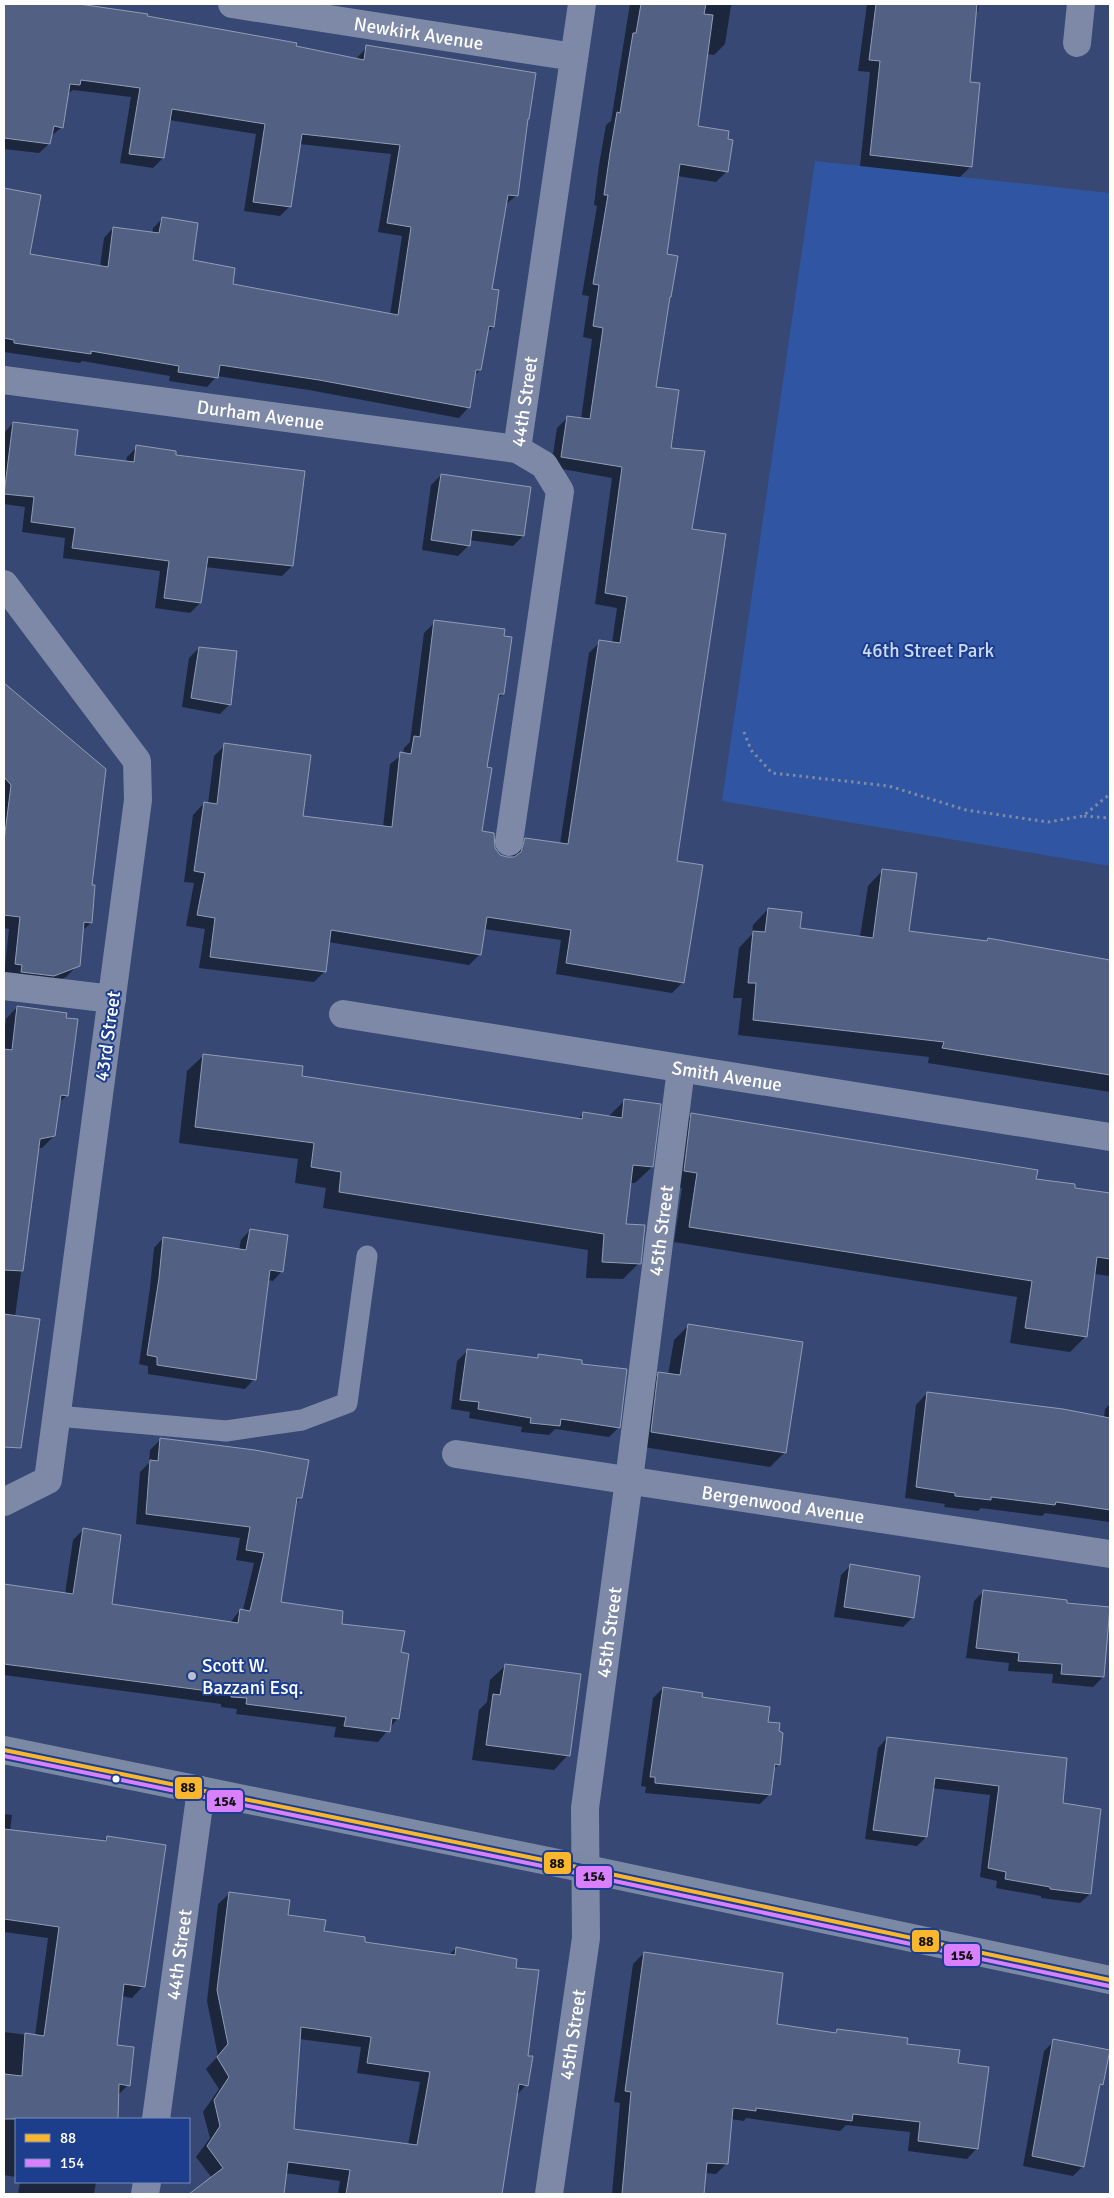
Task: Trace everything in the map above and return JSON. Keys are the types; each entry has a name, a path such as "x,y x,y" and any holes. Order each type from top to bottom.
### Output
{"main road":[{"path":"4,1750 587,1869 1110,1980"}],"street":[{"name":"Newkirk Avenue","path":"232,4 574,57"},
{"name":"44th Street","path":"509,842 560,491 544,465 518,449 582,4"},
{"path":"1077,43 1081,4"},
{"name":"Durham Avenue","path":"4,380 518,449"},
{"name":"43rd Street","path":"4,584 136,762 138,800 48,1480 4,1502"},
{"path":"4,986 112,999"},
{"name":"Smith Avenue","path":"343,1014 1110,1137"},
{"name":"45th Street","path":"549,2194 586,1938 587,1869 585,1808 629,1480 680,1069"},
{"name":"Bergenwood Avenue","path":"456,1454 1110,1554"},
{"name":"44th Street","path":"156,2118 201,1790"}],"lane":[{"path":"56,1416 226,1432 302,1420 347,1403 367,1256"}],"path":[{"path":"744,732 751,750 772,773 889,786 966,810 1048,822 1083,816 1110,818"},
{"path":"1083,816 1110,794"}],"green space":[{"name":"46th Street Park","path":"815,161 1110,193 1110,866 722,801"}],"building":[{"path":"4,4 79,4 148,14 147,16 297,43 296,46 364,60 366,45 536,73 518,196 508,195 492,289 499,290 494,327 489,326 481,370 476,370 470,408 319,380 220,365 218,378 178,372 179,366 91,351 91,354 14,343 14,340 4,338 4,188 41,195 30,254 108,267 113,227 159,233 162,217 198,223 193,260 235,268 233,284 398,315 411,227 387,223 400,145 302,134 291,207 253,202 265,124 172,109 164,158 129,154 140,88 81,80 80,85 70,84 63,128 54,126 50,144 4,138"},
{"path":"641,4 706,4 704,14 713,15 698,126 729,131 728,139 733,140 728,172 680,164 667,254 678,256 656,387 679,390 671,448 705,451 692,529 726,534 677,861 703,865 684,983 566,963 571,930 487,917 481,955 331,930 326,972 210,957 215,918 197,915 205,873 194,871 204,802 217,804 224,743 311,755 303,816 392,827 400,752 411,754 414,736 420,737 434,620 505,629 504,636 512,637 504,694 499,694 487,767 492,768 482,831 494,833 495,848 500,855 507,857 514,857 521,852 525,838 568,844 599,640 620,643 627,597 605,593 622,467 561,457 567,416 590,419 603,328 593,326 599,285 593,284 608,195 604,195 617,112 620,113 633,33 636,33"},
{"path":"876,4 977,4 970,82 980,83 972,167 870,155 880,61 869,60"},
{"path":"13,422 78,430 75,455 134,462 136,445 176,451 176,455 305,471 293,566 208,557 201,603 164,598 169,561 72,548 75,528 31,522 34,497 4,494"},
{"path":"441,474 531,487 524,536 472,530 470,546 431,540"},
{"path":"199,647 237,651 231,705 191,698"},
{"path":"4,683 106,769 92,885 95,885 92,923 84,922 80,966 54,976 21,972 22,965 15,964 20,917 4,915 4,841 11,785 4,777"},
{"path":"882,869 917,873 909,931 987,941 988,938 1110,960 1110,1075 942,1048 944,1042 753,1020 756,983 748,983 753,931 765,932 768,908 802,912 800,928 873,938"},
{"path":"17,1006 67,1013 66,1018 78,1019 68,1096 61,1095 55,1136 40,1139 23,1271 4,1270 4,1049 12,1050"},
{"path":"203,1054 303,1066 302,1076 582,1119 583,1112 622,1118 624,1099 661,1104 653,1167 633,1165 626,1224 645,1225 641,1264 602,1262 604,1234 339,1192 341,1172 311,1167 314,1143 195,1127"},
{"path":"691,1113 1038,1170 1036,1179 1075,1184 1075,1188 1110,1193 1110,1259 1097,1257 1087,1337 1025,1328 1032,1281 689,1227 697,1173 684,1171"},
{"path":"250,1229 288,1235 283,1272 270,1270 256,1380 157,1365 157,1357 147,1355 159,1278 163,1237 246,1250"},
{"path":"4,1314 40,1319 21,1448 4,1447"},
{"path":"688,1324 803,1342 786,1453 651,1432 658,1372 680,1375"},
{"path":"467,1349 538,1358 538,1354 582,1360 582,1364 627,1369 620,1428 561,1419 560,1426 530,1423 531,1418 478,1409 479,1402 460,1400"},
{"path":"927,1392 1063,1409 1110,1418 1110,1510 1056,1502 1055,1505 991,1497 991,1500 955,1496 955,1493 916,1487"},
{"path":"160,1438 255,1450 309,1460 302,1498 297,1498 281,1602 343,1611 342,1624 405,1631 401,1652 409,1654 399,1719 392,1718 390,1732 344,1726 346,1717 246,1704 247,1698 231,1697 231,1694 4,1664 4,1584 73,1594 83,1528 121,1535 112,1604 238,1623 240,1609 250,1611 264,1553 246,1550 250,1527 146,1514 150,1460 158,1461"},
{"path":"850,1564 920,1576 914,1618 844,1607"},
{"path":"983,1590 1067,1600 1067,1603 1110,1607 1104,1677 1061,1674 1062,1664 1018,1661 1019,1653 976,1648"},
{"path":"505,1664 581,1674 570,1756 486,1745 493,1694 500,1695"},
{"path":"663,1687 703,1693 702,1697 770,1707 768,1722 780,1723 779,1731 783,1733 780,1765 775,1764 771,1795 655,1783 655,1777 650,1777"},
{"path":"887,1737 1067,1758 1063,1803 1101,1809 1091,1894 1050,1889 1050,1887 1005,1879 1006,1872 988,1868 999,1786 935,1778 927,1837 873,1830"},
{"path":"4,1829 106,1841 107,1836 166,1845 145,1987 124,1984 117,2045 134,2047 130,2086 119,2084 118,2118 4,2119 4,2074 22,2076 25,2033 44,2036 59,1927 4,1919"},
{"path":"229,1892 290,1900 288,1915 326,1920 324,1931 365,1937 365,1942 455,1955 456,1947 517,1959 516,1968 539,1970 528,2056 533,2056 528,2086 519,2084 502,2194 346,2194 350,2170 288,2162 284,2194 189,2194 223,2168 207,2146 220,2126 214,2100 229,2077 217,2057 228,2044 217,1990","holes":["301,2027 371,2037 367,2063 430,2072 417,2145 294,2129"]},
{"path":"644,1952 783,1973 777,2024 836,2033 837,2029 908,2038 907,2044 960,2050 958,2063 989,2067 978,2149 918,2141 920,2122 853,2114 852,2121 756,2108 756,2111 733,2108 728,2164 707,2163 704,2194 622,2194 631,2092 625,2091"},
{"path":"1053,2039 1110,2050 1103,2085 1100,2084 1084,2167 1032,2156"}],"transit line":[{"name":"88","path":"4,1750 587,1869 1110,1980"},
{"name":"154","path":"4,1756 586,1875 1109,1986"}],"place":[{"name":"Scott W. Bazzani Esq.","path":"192,1676"}]}
